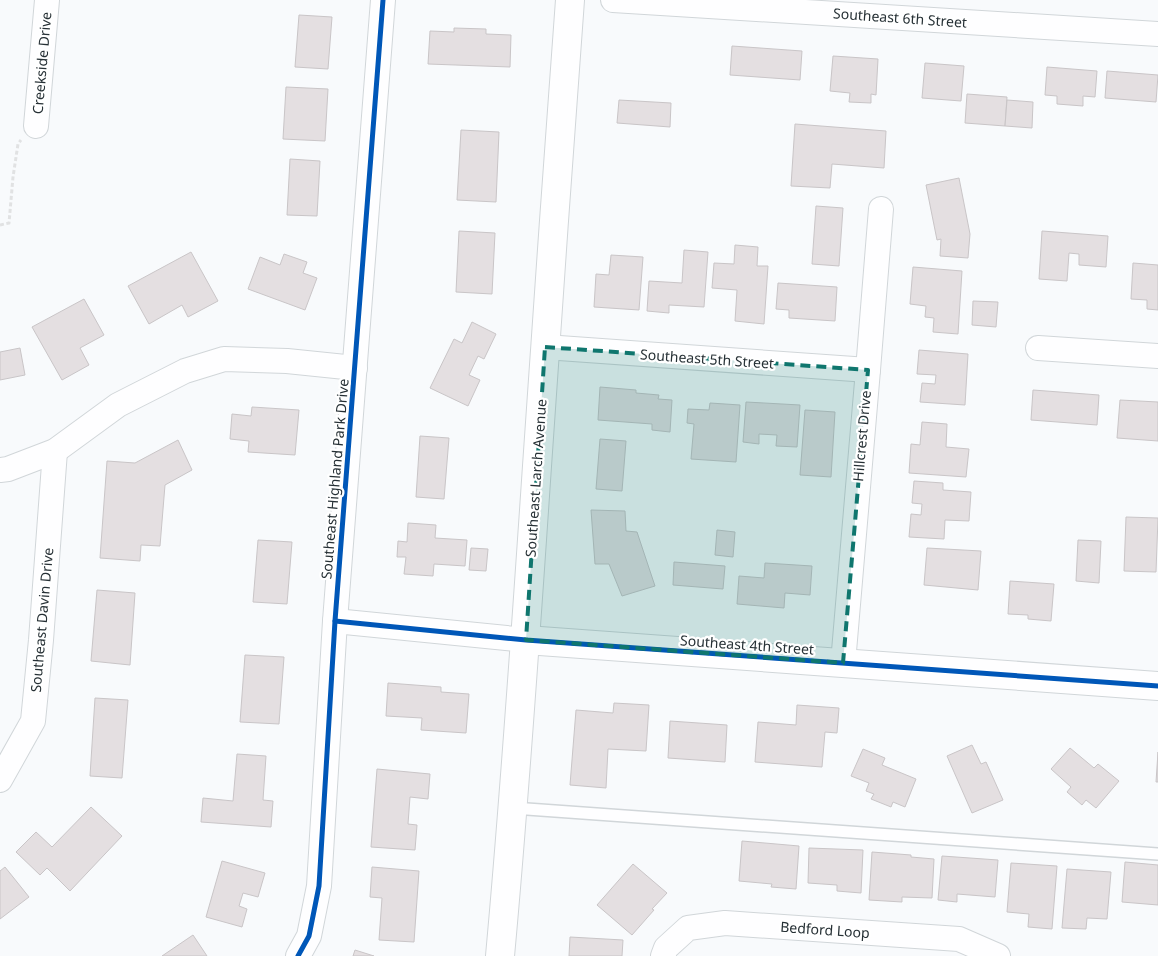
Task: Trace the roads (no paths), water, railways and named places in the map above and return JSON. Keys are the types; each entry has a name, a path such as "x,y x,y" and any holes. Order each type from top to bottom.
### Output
{"main road":[{"name":"Southeast Larch Avenue","path":"500,956 526,640 570,0"},
{"name":"Southeast 4th Street","path":"526,640 1158,686"}],"street":[{"name":"Creekside Drive","path":"36,126 47,0"},
{"name":"Southeast Highland Park Drive","path":"298,956 309,936 319,886 335,621 383,0"},
{"name":"Southeast 6th Street","path":"613,0 1158,34"},
{"name":"Hillcrest Drive","path":"843,663 881,208"},
{"name":"Southeast 5th Street","path":"545,347 868,370"},
{"path":"1038,348 1158,356"},
{"name":"Southeast Highland Park Drive","path":"0,470 8,469 55,451 118,405 185,371 224,359 287,361 355,368"},
{"name":"Southeast Davin Drive","path":"0,780 33,721 55,451"},
{"name":"Southeast 4th Street","path":"335,621 526,640"},
{"name":"Bedford Loop","path":"663,956 666,948 688,928 725,923 959,939 998,956"}],"lane":[{"path":"512,808 1158,854"}]}
